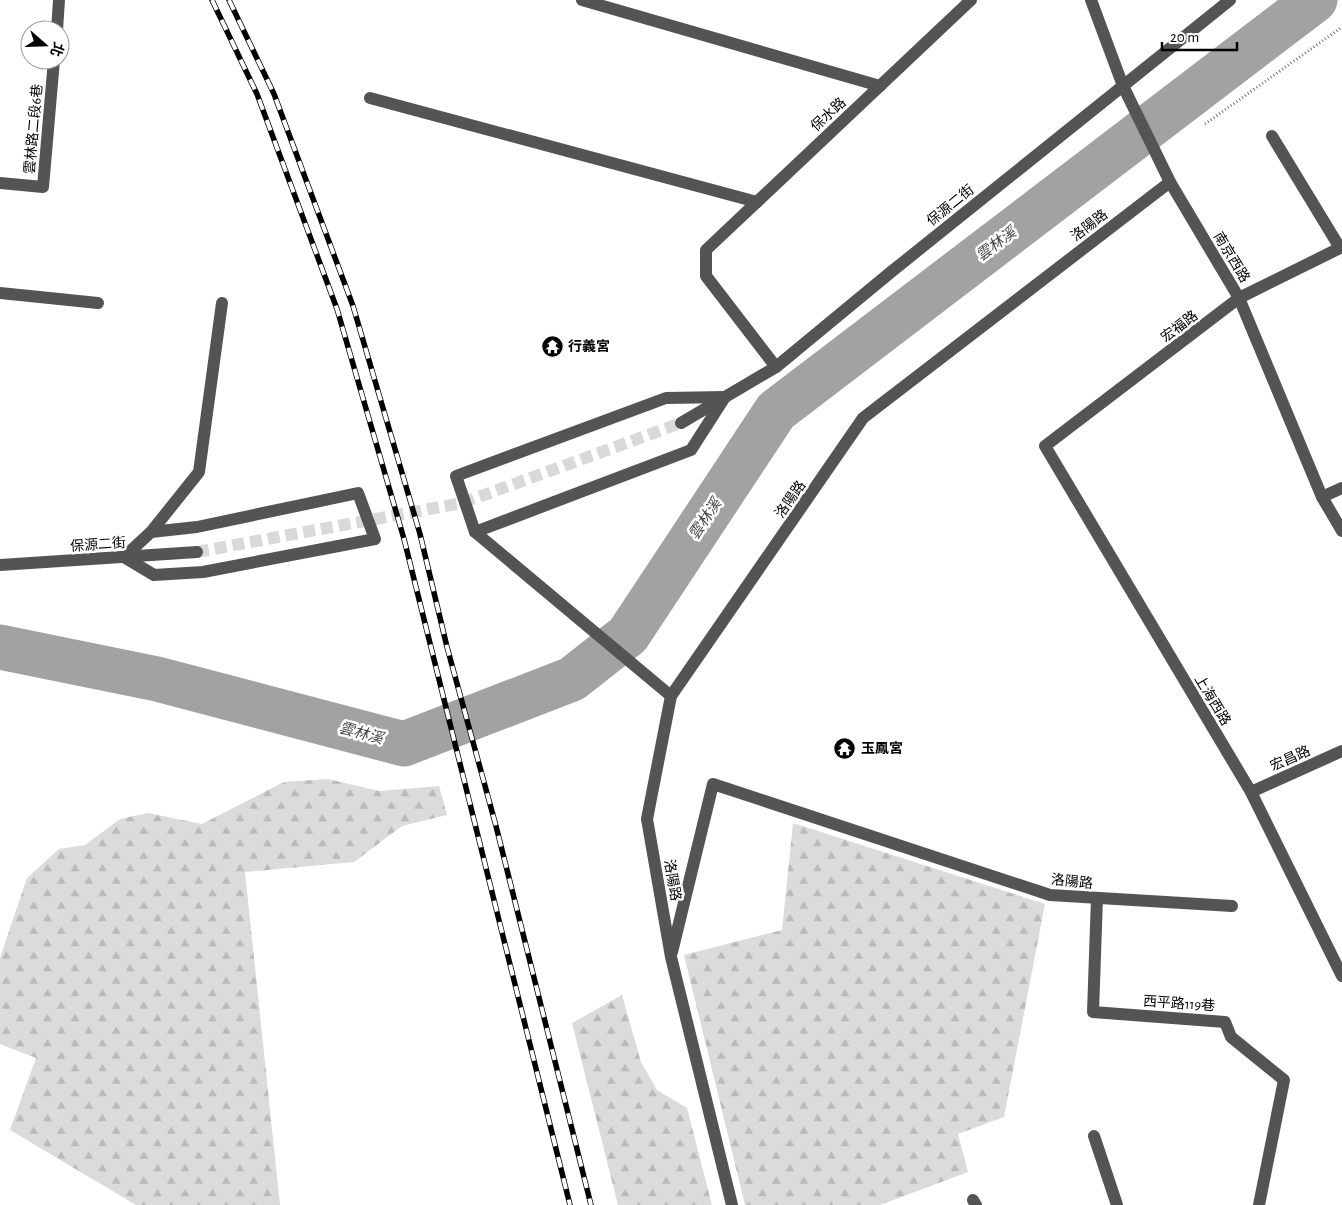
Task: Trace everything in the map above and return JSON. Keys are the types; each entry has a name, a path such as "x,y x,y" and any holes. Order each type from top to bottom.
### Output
{"street":[{"path":"58,20 59,0"},
{"path":"582,0 880,86"},
{"name":"保水路","path":"776,367 706,276 706,250 971,0"},
{"name":"南京西路","path":"1091,0 1123,86 1170,182 1239,298 1322,496 1342,532"},
{"name":"保源二街","path":"681,423 776,367 891,272 1230,0"},
{"name":"雲林路二段6巷","path":"0,183 43,187 53,70"},
{"path":"370,98 757,202"},
{"path":"1272,136 1341,247"},
{"name":"洛陽路","path":"732,1205 671,957 647,819 671,696 863,418 1170,182"},
{"name":"宏福路","path":"1046,446 1239,298 1341,247"},
{"path":"0,293 98,303"},
{"path":"151,532 197,527 358,493 375,538 203,572 154,575 124,557 151,532 199,472 222,303"},
{"path":"475,532 691,450 725,397"},
{"path":"671,696 475,532 456,476 666,398 725,397"},
{"name":"上海西路","path":"1046,446 1251,792 1342,976"},
{"path":"1322,496 1342,488"},
{"name":"保源二街","path":"0,565 197,552"},
{"name":"宏昌路","path":"1251,792 1342,751"},
{"name":"洛陽路","path":"671,957 713,784 1050,895 1232,906"},
{"name":"西平路119巷","path":"1097,898 1093,1012 1226,1022 1231,1037 1284,1080 1259,1205"},
{"path":"1094,1136 1117,1205"}],"path":[{"path":"1205,124 1342,27"}],"green space":[{"path":"328,779 379,791 439,786 447,815 402,826 354,862 245,872 280,1205 136,1205 10,1130 36,1058 0,1044 0,958 27,878 59,849 85,845 120,819 148,813 202,824 284,782"},
{"path":"793,823 1045,904 1004,1117 958,1134 968,1172 880,1205 745,1205 684,955 782,930"},
{"path":"622,995 641,1062 657,1090 687,1108 712,1205 618,1205 572,1023"}],"waterway":[{"name":"雲林溪","path":"0,647 157,679 404,744 572,679 628,635 776,411 1315,0"}],"tunnel":[{"path":"197,552 462,503 681,423"}],"railway":[{"path":"212,0 257,94 337,309 404,539 570,1205"},
{"path":"229,0 274,94 353,306 420,534 447,647 496,826 591,1205"}],"place":[{"name":"行義宮","path":"552,346"},
{"name":"玉鳳宮","path":"845,748"}]}
